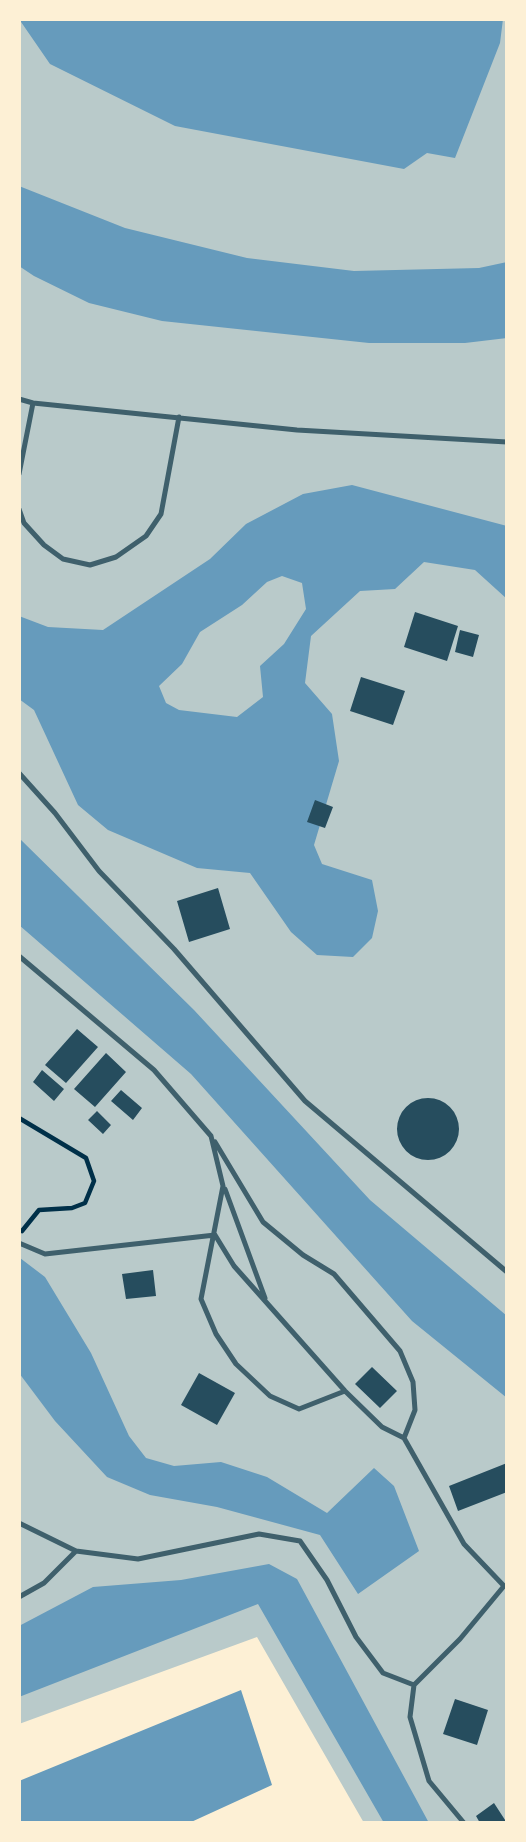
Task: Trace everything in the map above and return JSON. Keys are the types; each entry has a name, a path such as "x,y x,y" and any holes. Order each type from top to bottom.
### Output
{"lane":[{"path":"19,399 33,403 297,430 507,442"},
{"path":"19,474 33,403"},
{"path":"19,509 24,523 44,545 63,559 90,565 116,556 146,536 161,514 179,417"},
{"path":"19,774 55,813 99,871 174,949 305,1101 507,1272"},
{"path":"19,956 154,1070 211,1136 263,1222 303,1255 334,1274 400,1351 413,1382 415,1410 404,1438"},
{"path":"211,1136 223,1186 267,1304"},
{"path":"223,1186 201,1299 216,1334 236,1364 270,1396 299,1409 345,1391"},
{"path":"19,1242 45,1254 215,1235"},
{"path":"215,1235 234,1266 345,1391 383,1427 404,1438 464,1544 505,1586 460,1639 414,1685 410,1717 429,1781 464,1823"},
{"path":"19,1523 76,1551 138,1559 259,1534 300,1541 327,1580 356,1637 383,1673 414,1685"},
{"path":"19,1597 44,1583 76,1551"}],"path":[{"path":"19,1118 86,1158 94,1181 85,1203 72,1208 39,1210 19,1235"}],"shaded area":[{"path":"19,19 507,19 507,1823 364,1823 257,1637 19,1724"}],"water":[{"path":"19,19 503,19 500,43 455,158 427,153 404,169 175,126 50,64"},
{"path":"19,186 125,228 247,258 354,271 479,268 507,262 507,338 465,343 369,343 162,321 89,303 19,266"},
{"path":"352,485 507,526 507,599 475,570 424,562 395,589 360,591 311,636 305,683 332,714 339,761 314,845 322,864 372,880 378,911 372,938 353,957 317,955 291,932 250,873 197,868 108,830 78,805 34,710 19,699 19,616 48,627 103,630 210,559 246,524 303,494","holes":["282,576 302,583 306,609 284,644 260,666 263,697 237,717 179,710 166,703 159,686 182,664 200,632 242,605 267,582"]},
{"path":"19,838 194,1010 370,1200 507,1316 507,1398 412,1321 191,1074 19,925"},
{"path":"20,1258 45,1277 91,1353 129,1436 146,1458 174,1466 221,1462 267,1477 327,1513 374,1468 394,1486 419,1551 358,1594 320,1535 217,1507 150,1495 107,1477 55,1421 19,1373"},
{"path":"269,1564 297,1579 429,1823 384,1823 258,1604 19,1697 19,1626 93,1587 181,1580"},
{"path":"241,1690 272,1785 189,1823 19,1823 19,1781"}],"building":[{"path":"415,612 458,626 447,661 404,647"},
{"path":"460,630 479,635 473,657 455,652"},
{"path":"361,677 405,691 393,725 350,711"},
{"path":"315,800 333,807 325,828 307,822"},
{"path":"218,888 230,929 189,942 177,901"},
{"path":"77,1029 98,1047 66,1083 45,1065"},
{"path":"106,1053 126,1072 95,1107 74,1089"},
{"path":"42,1070 64,1089 54,1101 33,1082"},
{"path":"121,1090 142,1108 133,1120 111,1101"},
{"path":"422,1098 434,1098 450,1107 457,1117 457,1141 450,1151 434,1160 422,1160 411,1155 402,1146 397,1135 397,1123 402,1112 411,1103"},
{"path":"97,1111 111,1125 103,1134 88,1120"},
{"path":"153,1270 156,1296 126,1299 122,1274"},
{"path":"372,1367 397,1391 380,1408 355,1384"},
{"path":"199,1373 235,1393 217,1425 181,1405"},
{"path":"507,1463 507,1492 458,1511 449,1486"},
{"path":"455,1699 488,1710 477,1745 443,1734"},
{"path":"494,1803 507,1823 480,1823 476,1816"}]}
